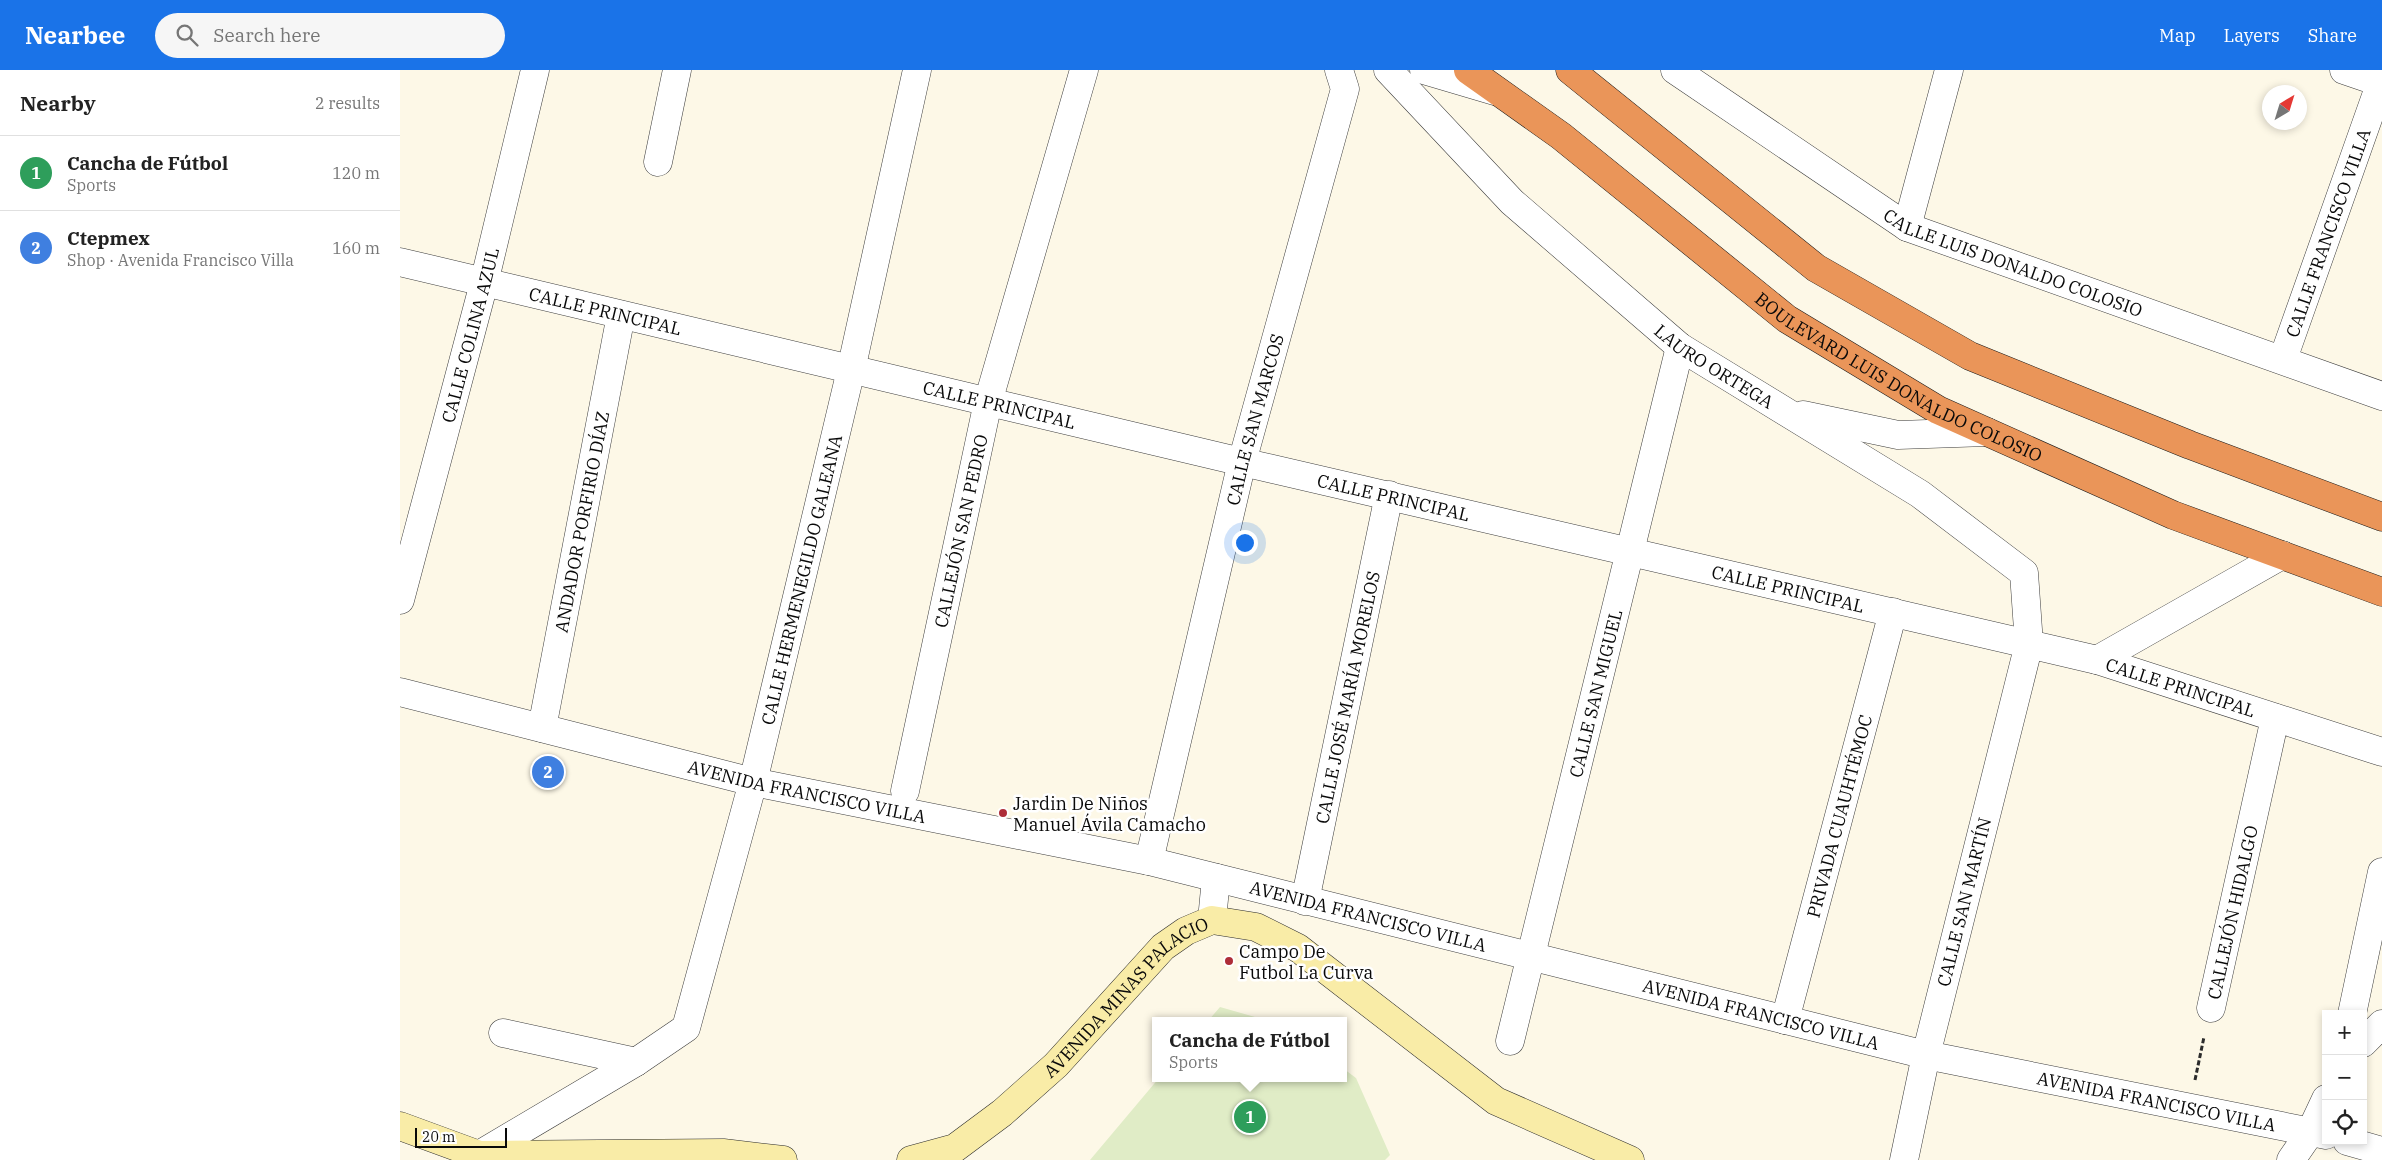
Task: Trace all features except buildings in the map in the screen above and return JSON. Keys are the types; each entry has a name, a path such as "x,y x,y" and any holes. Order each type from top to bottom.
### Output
{"highway":[{"name":"BOULEVARD LUIS DONALDO COLOSIO","path":"1468,70 1561,136 1787,319 1938,410 2173,515 2382,592"},
{"path":"1570,70 1816,268 1970,356 2190,445 2382,516"}],"main road":[{"name":"AVENIDA MINAS PALACIO","path":"911,1160 955,1148 1002,1113 1056,1065 1163,947 1186,931 1212,920 1256,927 1298,948 1496,1101 1630,1160"},
{"path":"400,1126 478,1158 723,1153 784,1160"}],"street":[{"name":"CALLE COLINA AZUL","path":"400,600 484,283 535,70"},
{"path":"658,162 677,70"},
{"name":"CALLE HERMENEGILDO GALEANA","path":"478,1158 636,1062 686,1028 753,782 851,370 917,70"},
{"name":"CALLEJÓN SAN PEDRO","path":"905,791 988,402 1084,70"},
{"name":"CALLE SAN MARCOS","path":"1149,861 1242,462 1345,89 1338,70"},
{"name":"LAURO ORTEGA","path":"1388,70 1512,202 1680,347 1920,494 2024,573 2029,644"},
{"path":"1424,70 1498,92"},
{"name":"CALLE LUIS DONALDO COLOSIO","path":"1675,70 1907,227 2382,396"},
{"path":"1907,227 1949,70"},
{"path":"2344,70 2382,82"},
{"name":"CALLE FRANCISCO VILLA","path":"2282,359 2382,82"},
{"name":"CALLE PRINCIPAL","path":"400,262 1242,462 2097,660 2382,752"},
{"name":"ANDADOR PORFIRIO DÍAZ","path":"542,728 621,315"},
{"name":"CALLE SAN MIGUEL","path":"1510,1042 1680,347"},
{"path":"1785,412 1898,435 1987,432"},
{"name":"CALLE JOSÉ MARÍA MORELOS","path":"1305,901 1389,495"},
{"path":"2097,660 2282,555"},
{"name":"PRIVADA CUAUHTÉMOC","path":"1785,1020 1893,612"},
{"name":"CALLE SAN MARTÍN","path":"1904,1160 1926,1055 2029,644"},
{"name":"AVENIDA FRANCISCO VILLA","path":"400,692 753,782 1149,861 1926,1055 2318,1133"},
{"name":"CALLEJÓN HIDALGO","path":"2211,1008 2275,718"},
{"path":"2353,1010 2382,872"},
{"path":"1212,920 1216,878"},
{"path":"2367,1039 2382,1024"},
{"path":"503,1033 636,1062"},
{"path":"2291,1160 2318,1133 2326,1100"},
{"path":"2361,1145 2382,1151"}],"path":[{"name":"CALLEJÓN HIDALGO","path":"2189,1107 2211,1008"}],"green space":[{"path":"1220,1007 1255,1017 1211,1017"},
{"path":"1347,1071 1356,1078 1390,1155 1385,1160 1090,1160 1156,1082 1347,1082"}],"place":[{"name":"Ctepmex","path":"548,772"},
{"name":"Jardin De Niños Manuel Ávila Camacho","path":"1003,813"},
{"name":"Campo De Futbol La Curva","path":"1229,961"},
{"name":"Cancha de Fútbol","path":"1250,1117"}]}
